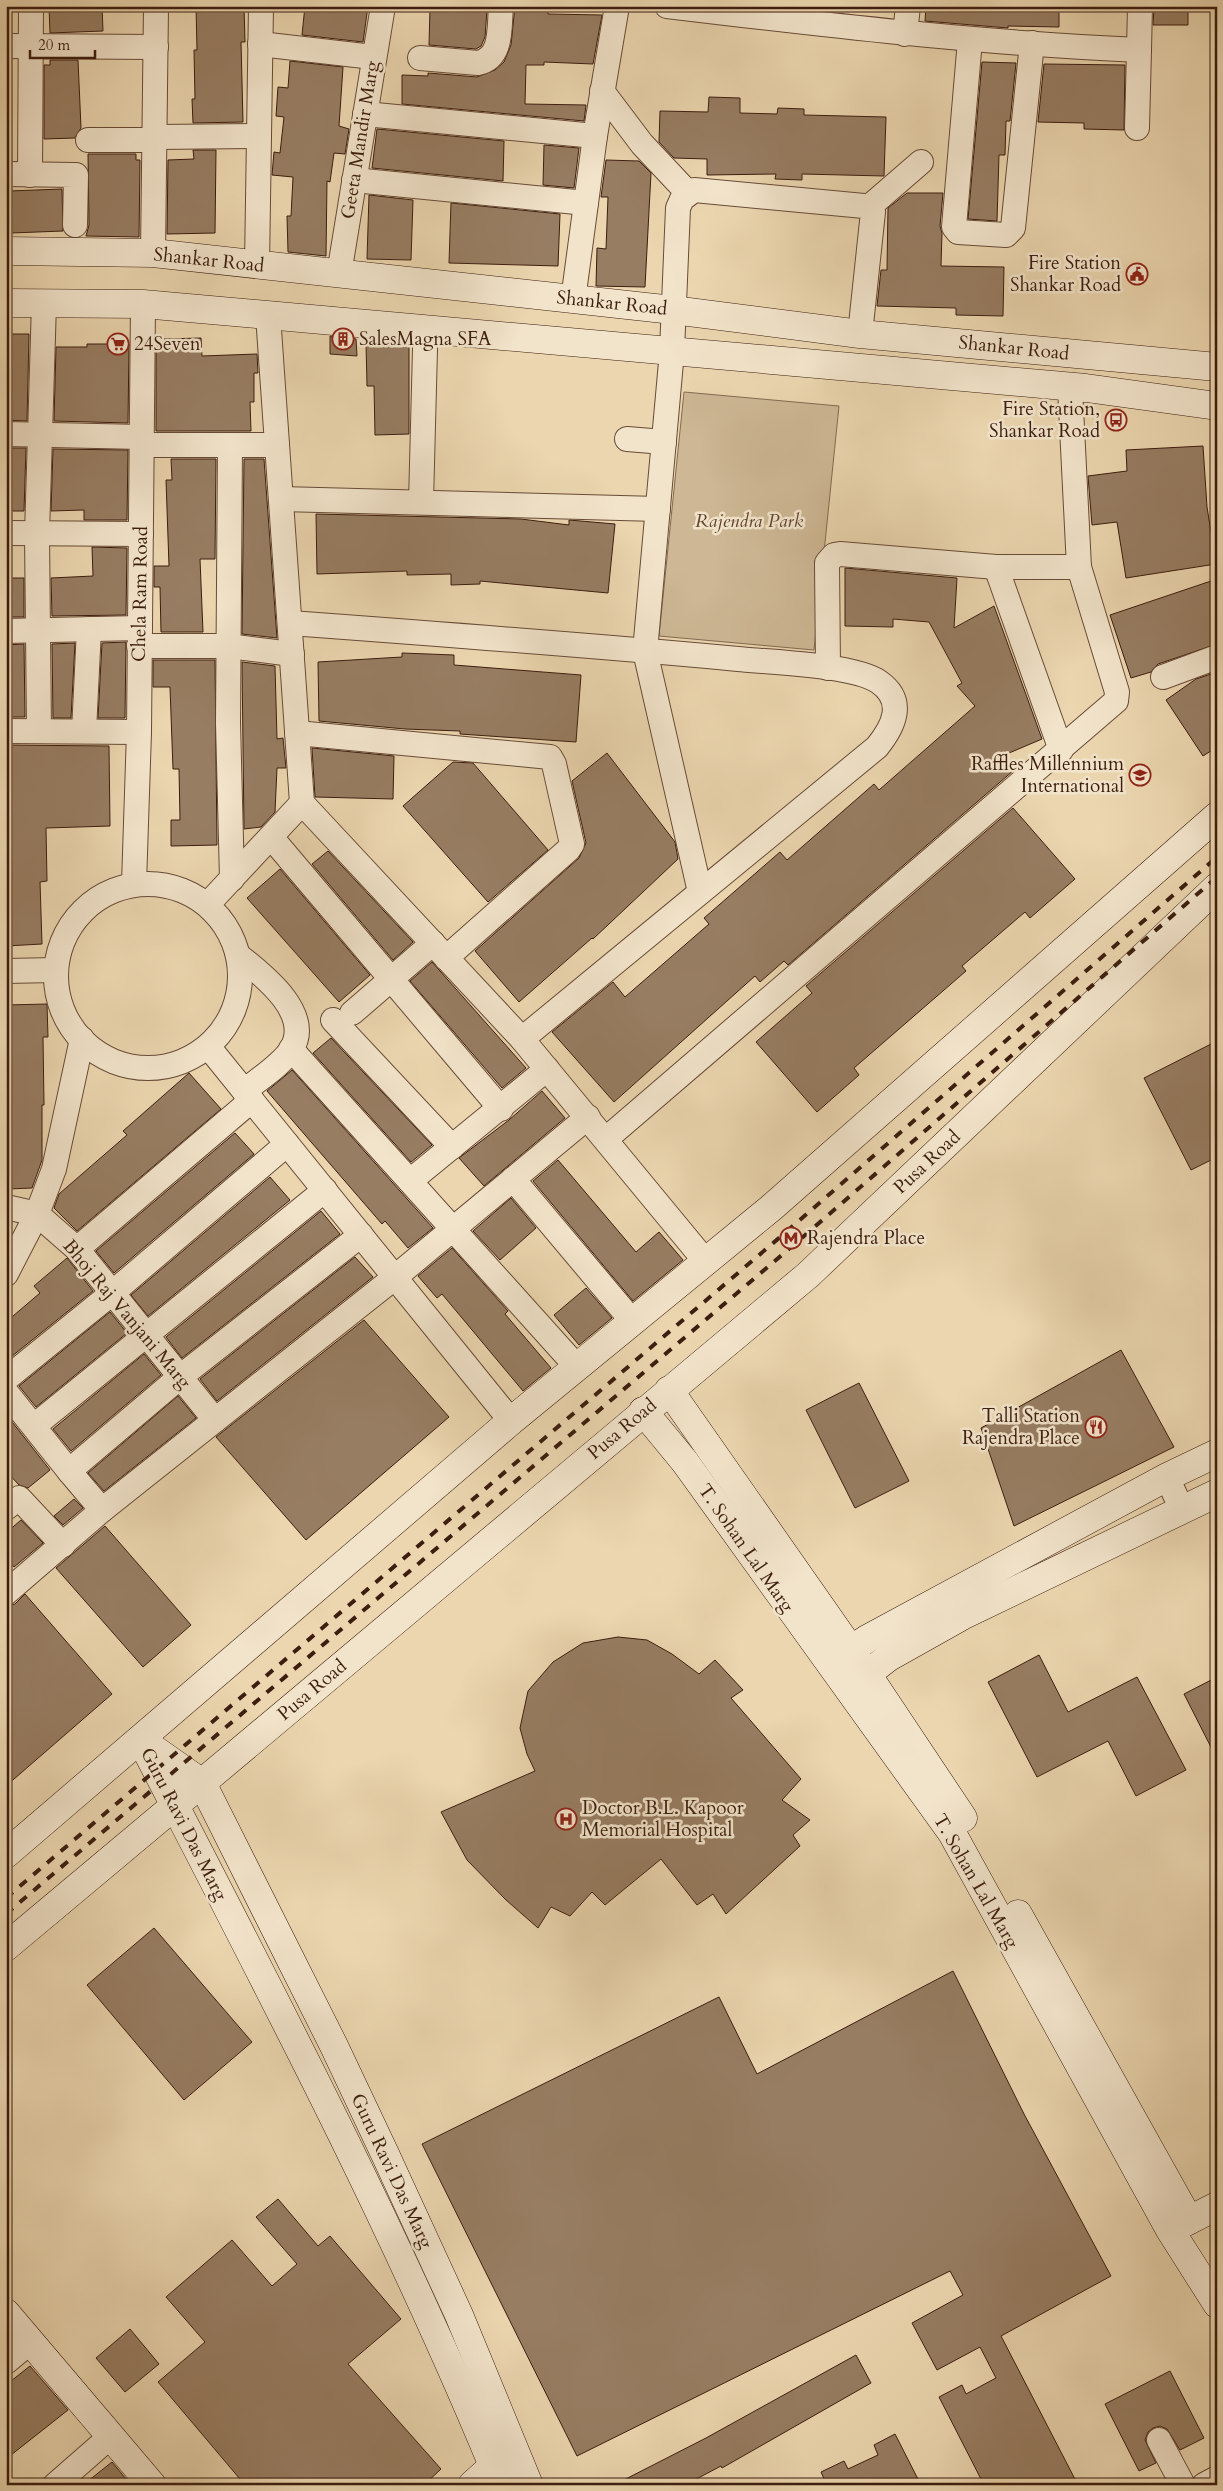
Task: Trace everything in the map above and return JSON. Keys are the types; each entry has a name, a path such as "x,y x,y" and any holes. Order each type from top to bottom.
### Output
{"main road":[{"name":"Shankar Road","path":"6,251 153,253 673,310 860,334 1217,367"},
{"name":"Shankar Road","path":"6,302 143,304 1078,388 1217,406"},
{"path":"1078,388 1089,356"},
{"path":"6,1854 512,1421 771,1208 1217,816"},
{"name":"Pusa Road","path":"6,1947 668,1390 808,1275 1217,887"},
{"name":"T. Sohan Lal Marg","path":"668,1390 851,1650 857,1682 952,1834 1180,2225 1217,2304"},
{"name":"T. Sohan Lal Marg","path":"643,1411 685,1462 829,1665 857,1682"},
{"path":"829,1665 867,1640 1167,1476 1217,1453"},
{"path":"857,1682 889,1657 962,1616 1217,1494"},
{"name":"Guru Ravi Das Marg","path":"141,1740 202,1783 334,2046 385,2154 459,2314 530,2485"},
{"name":"Guru Ravi Das Marg","path":"141,1740 359,2168 432,2323 497,2476"},
{"path":"147,1829 190,1836"},
{"path":"1180,2225 1217,2206"},
{"path":"6,2313 152,2485"},
{"path":"472,2485 497,2476"}],"street":[{"path":"30,175 31,6"},
{"path":"153,253 156,6"},
{"path":"258,265 261,6"},
{"name":"Geeta Mandir Marg","path":"339,274 373,57 383,6"},
{"path":"420,58 478,63 487,61 496,52 501,6"},
{"path":"574,300 595,136 617,6"},
{"path":"667,6 806,24 905,34 970,40 1139,50"},
{"path":"905,34 908,6"},
{"path":"1137,128 1140,6"},
{"path":"970,40 954,226 958,232 1006,235 1013,228 1032,43"},
{"path":"260,44 373,57"},
{"path":"6,46 156,47"},
{"path":"602,91 642,144 688,193"},
{"path":"365,114 595,136"},
{"path":"88,140 259,136"},
{"path":"869,207 922,162"},
{"path":"6,174 76,175 76,225"},
{"path":"354,180 586,203"},
{"path":"700,892 645,651 672,351 678,208 688,193 694,190 869,207 873,212 860,334"},
{"path":"39,731 37,534 44,303"},
{"name":"Chela Ram Road","path":"134,884 139,732 143,304"},
{"path":"268,315 302,803 522,1039 706,1262"},
{"path":"421,502 432,446 425,349"},
{"path":"606,1139 1113,704 1118,696 1079,567 1078,388"},
{"path":"6,434 230,445 277,445"},
{"path":"627,439 664,442"},
{"path":"230,445 228,723 232,879"},
{"path":"281,499 658,509"},
{"path":"6,533 141,534"},
{"path":"828,668 827,563 834,555 996,567 1079,567"},
{"path":"996,567 1061,750"},
{"path":"290,623 645,651 828,668 864,676 878,682 892,695 895,707 890,731 877,747 522,1039"},
{"path":"6,631 90,629 140,637 292,654"},
{"path":"84,731 90,629"},
{"path":"1163,677 1217,657"},
{"path":"6,731 139,732"},
{"path":"297,733 550,757 554,764 572,844 568,850 440,951 392,978 342,1016 452,1147"},
{"path":"208,904 302,803"},
{"path":"271,837 501,1109"},
{"path":"134,884 167,884 208,904 229,928 239,956 240,991 230,1022 210,1050 159,1069 126,1066 96,1054 73,1031 59,1002 55,970 61,942 78,914 104,894 134,884"},
{"path":"76,1249 248,1096 291,1049 295,1036 294,1023 284,996 272,983 239,956"},
{"path":"6,971 55,970"},
{"path":"6,1274 38,1214 54,1169 82,1039"},
{"path":"291,1049 577,1367"},
{"path":"210,1050 512,1421"},
{"path":"410,1181 501,1109 547,1069"},
{"path":"6,1593 102,1510 394,1278 588,1117"},
{"path":"102,1510 69,1471 7,1390 111,1294 287,1144"},
{"path":"513,1179 633,1322"},
{"path":"34,1426 325,1190"},
{"path":"6,1207 38,1214"},
{"name":"Bhoj Raj Vanjani Marg","path":"38,1214 76,1249 215,1420"},
{"path":"69,1471 180,1377 361,1235"},
{"path":"1167,1476 1182,1510"},
{"path":"11,1496 63,1545"},
{"path":"6,2362 30,2342"},
{"path":"55,2485 111,2436"},
{"path":"1159,2440 1183,2485"},
{"path":"1204,2485 1217,2478"}],"green space":[{"name":"Rajendra Park","path":"684,392 839,406 814,650 659,636"}],"building":[{"path":"49,6 102,6 103,31 50,33"},
{"path":"196,6 244,6 245,42 241,42 243,122 193,123 192,99 195,99 194,50 197,50"},
{"path":"305,6 368,6 363,42 302,35"},
{"path":"515,6 548,6 548,14 602,15 593,64 544,62 544,65 526,65 525,104 586,105 584,121 402,104 402,75 428,76 428,73 477,77 495,70 504,62 511,45"},
{"path":"926,6 1059,6 1059,27 1008,26 1008,28 925,21"},
{"path":"430,8 487,9 485,37 481,46 476,49 429,45"},
{"path":"1154,8 1188,9 1188,25 1153,25"},
{"path":"50,60 78,60 81,128 75,138 44,139 44,65 50,65"},
{"path":"290,61 343,67 339,126 349,129 345,154 334,153 330,182 327,181 326,256 288,252 287,216 291,216 293,177 272,175 274,152 280,153 284,117 276,116 278,87 288,88"},
{"path":"982,62 1016,63 1010,121 1006,121 1005,155 999,155 997,221 968,219"},
{"path":"1044,64 1125,65 1124,130 1084,129 1084,123 1038,122"},
{"path":"709,97 740,98 740,113 777,114 778,108 804,109 804,115 886,117 884,176 802,174 802,180 775,179 776,174 707,175 707,159 674,158 659,142 660,111 708,112"},
{"path":"377,129 504,141 503,181 372,168"},
{"path":"544,145 579,148 574,188 543,185"},
{"path":"193,150 216,150 215,233 167,234 168,160 194,159"},
{"path":"88,154 136,154 136,160 140,160 139,237 86,236 89,225"},
{"path":"606,160 639,161 651,173 645,287 596,286 597,248 606,249 608,197 601,197"},
{"path":"62,189 63,231 11,233 9,191"},
{"path":"907,193 943,193 940,226 942,233 941,266 1004,267 1003,316 956,315 956,308 877,306 881,270 887,270 888,208"},
{"path":"369,195 413,200 411,260 367,259"},
{"path":"451,203 560,214 558,266 449,263"},
{"path":"6,334 29,334 27,421 6,420"},
{"path":"330,336 356,339 357,356 330,354"},
{"path":"201,338 202,356 257,354 258,373 254,373 254,402 250,402 251,431 156,431 156,344 164,344 164,339"},
{"path":"366,343 409,343 409,434 375,435 374,386 367,386"},
{"path":"87,344 129,344 128,423 54,421 56,347 87,347"},
{"path":"1203,446 1207,507 1216,564 1126,578 1117,522 1092,525 1088,476 1127,471 1126,450"},
{"path":"6,448 26,448 24,511 6,511"},
{"path":"53,449 128,450 127,520 84,520 84,510 51,511"},
{"path":"171,459 216,459 215,559 200,559 203,632 161,632 160,587 154,587 154,566 169,566 166,480 172,480"},
{"path":"244,459 264,459 277,638 242,634"},
{"path":"316,514 521,519 569,525 569,520 615,524 608,593 480,581 480,584 451,585 451,574 407,575 407,571 317,574"},
{"path":"92,547 127,548 126,615 52,616 51,578 93,576"},
{"path":"845,568 957,578 954,628 994,606 1042,739 1002,756 1014,770 788,965 784,961 760,982 755,976 614,1102 552,1032 613,982 625,997 709,924 704,918 780,852 787,860 874,784 879,790 975,706 957,686 962,683 929,622 893,619 893,627 845,626"},
{"path":"6,578 24,578 24,617 6,617"},
{"path":"1217,579 1217,644 1158,664 1151,672 1131,678 1110,615"},
{"path":"126,642 125,718 98,718 102,643"},
{"path":"75,643 71,718 53,718 52,644"},
{"path":"24,644 25,717 6,717 6,645"},
{"path":"402,653 454,655 454,665 581,675 576,742 460,734 460,731 405,729 319,721 318,662 402,657"},
{"path":"153,660 215,660 217,845 171,846 171,820 180,820 179,769 173,769 170,687 153,687"},
{"path":"242,662 275,666 277,739 283,738 286,768 277,768 275,812 261,827 244,829"},
{"path":"1217,672 1217,747 1203,756 1166,700 1196,679"},
{"path":"6,745 109,746 110,826 46,828 47,881 40,882 42,944 6,946"},
{"path":"312,748 394,756 393,799 315,797"},
{"path":"607,753 675,842 678,859 593,939 519,1002 475,951 579,858 586,843 572,781"},
{"path":"453,762 473,763 548,850 488,902 403,806"},
{"path":"1013,808 1075,879 1030,918 1025,912 962,966 966,971 854,1068 859,1075 817,1112 756,1042 812,993 806,986"},
{"path":"328,851 413,942 393,960 312,864"},
{"path":"280,869 370,975 339,1002 247,898"},
{"path":"432,962 526,1068 502,1088 410,981"},
{"path":"47,1004 48,1037 43,1037 44,1105 42,1105 42,1160 32,1188 8,1189 6,1005"},
{"path":"331,1038 432,1145 411,1162 313,1053"},
{"path":"1217,1041 1217,1157 1191,1170 1144,1078"},
{"path":"292,1070 433,1228 408,1248 385,1221 382,1224 267,1091"},
{"path":"189,1073 221,1109 77,1231 54,1208 59,1194 127,1135 123,1131"},
{"path":"542,1091 565,1118 484,1186 459,1158 509,1120"},
{"path":"235,1133 254,1154 114,1273 96,1251"},
{"path":"558,1160 636,1252 659,1232 683,1260 633,1301 533,1181"},
{"path":"270,1177 290,1200 148,1316 131,1295"},
{"path":"511,1198 536,1228 500,1260 473,1231"},
{"path":"321,1211 340,1234 182,1358 166,1337"},
{"path":"452,1248 508,1311 505,1314 551,1368 523,1391 442,1294 437,1298 418,1276"},
{"path":"355,1257 373,1277 217,1401 200,1379"},
{"path":"67,1258 93,1291 6,1361 6,1322 40,1293 34,1286"},
{"path":"586,1288 612,1318 579,1345 554,1315"},
{"path":"110,1312 127,1333 36,1407 19,1386"},
{"path":"364,1320 449,1417 306,1540 216,1437"},
{"path":"1121,1350 1174,1447 1014,1526 981,1428"},
{"path":"144,1354 161,1375 71,1451 53,1429"},
{"path":"859,1383 909,1481 855,1508 806,1410"},
{"path":"178,1396 196,1418 104,1491 88,1473"},
{"path":"9,1418 50,1470 28,1488 19,1485 6,1471 6,1421"},
{"path":"74,1499 83,1508 63,1525 54,1516"},
{"path":"21,1520 43,1543 14,1567 6,1558 6,1533"},
{"path":"105,1526 191,1625 143,1667 56,1568"},
{"path":"25,1594 112,1694 6,1786 6,1606 15,1604"},
{"path":"618,1637 647,1640 672,1654 699,1674 715,1660 743,1690 731,1698 801,1779 782,1800 810,1820 793,1835 800,1846 726,1914 713,1894 697,1905 661,1859 605,1905 592,1892 570,1916 551,1907 538,1928 506,1900 467,1860 441,1812 535,1771 527,1754 520,1728 528,1691 553,1662 583,1643"},
{"path":"1039,1655 1068,1712 1137,1677 1186,1770 1136,1796 1108,1741 1037,1777 988,1682"},
{"path":"1217,1677 1217,1759 1184,1694"},
{"path":"154,1928 252,2042 184,2100 87,1985"},
{"path":"953,1971 1024,2114 1111,2276 1001,2336 1078,2485 984,2485 939,2397 962,2385 966,2394 996,2378 980,2347 937,2370 912,2323 963,2295 950,2271 577,2456 422,2144 719,1997 757,2074"},
{"path":"278,2199 318,2246 330,2236 401,2319 348,2364 441,2469 424,2485 245,2485 158,2382 205,2342 166,2297 232,2240 272,2286 297,2264 256,2217"},
{"path":"130,2329 159,2364 125,2392 96,2358"},
{"path":"856,2355 871,2383 722,2468 721,2466 685,2485 614,2485 706,2438"},
{"path":"30,2366 68,2410 6,2459 6,2385"},
{"path":"1170,2371 1204,2438 1180,2450 1167,2429 1160,2426 1153,2428 1148,2432 1145,2440 1156,2463 1139,2471 1105,2404"},
{"path":"895,2434 921,2485 817,2485 825,2481 821,2472 844,2461 848,2469 878,2455 874,2445"},
{"path":"112,2462 131,2485 83,2485"}],"railway":[{"path":"6,1898 786,1232 1217,857"},
{"path":"6,1914 796,1243 1217,877"}],"place":[{"name":"Fire Station Shankar Road","path":"1137,274"},
{"name":"SalesMagna SFA","path":"343,339"},
{"name":"24Seven","path":"118,344"},
{"name":"Fire Station, Shankar Road","path":"1116,420"},
{"name":"Raffles Millennium International","path":"1140,775"},
{"name":"Rajendra Place","path":"791,1238"},
{"name":"Talli Station Rajendra Place","path":"1096,1427"},
{"name":"Doctor B.L. Kapoor Memorial Hospital","path":"566,1819"}]}
